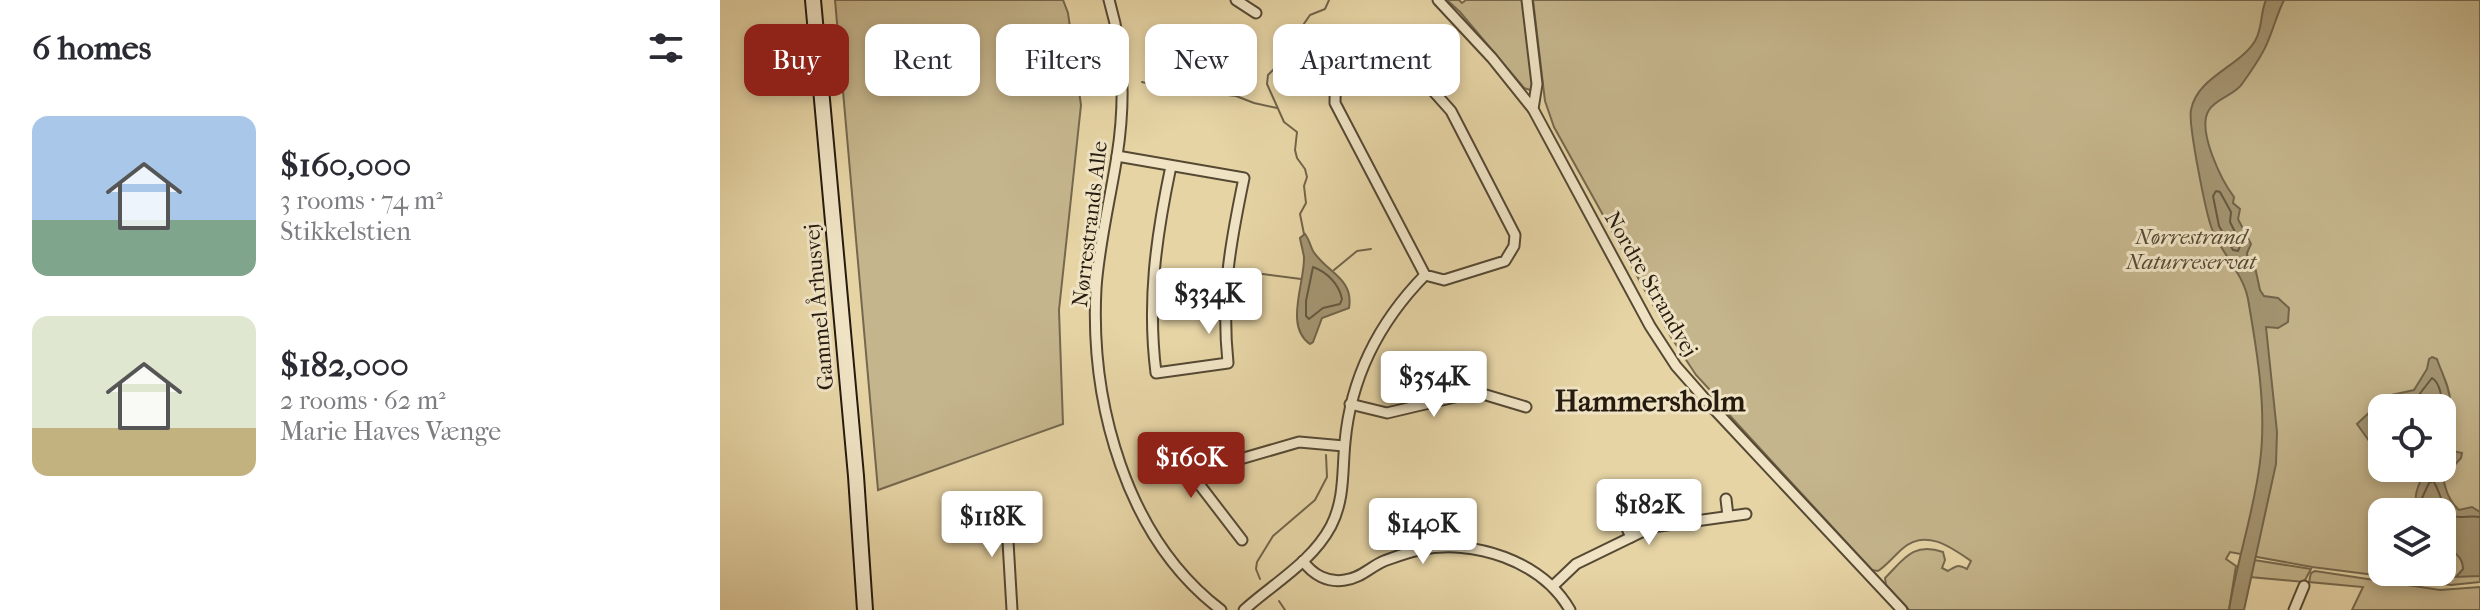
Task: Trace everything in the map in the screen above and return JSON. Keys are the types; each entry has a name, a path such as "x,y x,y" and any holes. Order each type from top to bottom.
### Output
{"main road":[{"name":"Gammel Århusvej","path":"813,0 856,476 865,610"}],"street":[{"name":"Nørrestrands Alle","path":"1109,0 1119,49 1122,89 1117,156 1096,289 1101,387 1125,477 1148,525 1181,572 1221,610"},
{"path":"1236,0 1256,13"},
{"name":"Nordre Strandvej","path":"1438,0 1492,58 1533,109 1650,326 1676,366 1902,610"},
{"path":"1527,0 1537,84 1533,109"},
{"path":"1372,49 1389,50 1410,65 1451,111 1515,235 1514,246 1505,261 1444,280 1425,275 1335,103 1339,69 1353,55 1372,49"},
{"path":"1117,156 1244,178 1225,287 1228,363 1156,373 1151,290 1157,237 1171,166"},
{"path":"1244,610 1303,561 1322,540 1339,508 1350,404 1364,361 1393,311 1425,275"},
{"path":"1350,404 1387,413 1476,392 1526,407"},
{"path":"1166,441 1242,540"},
{"path":"1192,473 1299,442 1344,446"},
{"path":"1726,499 1728,516"},
{"path":"1006,507 1012,610"},
{"path":"1617,507 1631,537"},
{"path":"1553,586 1576,564 1652,527 1746,514"},
{"path":"1303,561 1311,571 1325,579 1343,581 1358,577 1383,562 1420,550 1447,547 1494,553 1535,573 1553,586 1570,610"},
{"path":"2294,610 2304,586"}],"green space":[{"path":"835,0 1063,0 1070,24 996,24 996,96 1080,96 1081,105 1059,310 1063,424 878,490 843,96 849,96 849,24 837,24"},
{"path":"1447,0 1462,3 1466,0 1524,0 1534,82 1530,90 1524,88"},
{"name":"Nørrestrand Naturreservat","path":"1533,0 2480,0 2480,582 2456,584 2456,498 2368,498 2368,574 2230,552 2226,559 2236,566 2229,610 1909,610 1886,585 1885,578 1910,554 1924,549 1943,552 1945,560 1942,568 1948,571 1957,566 1967,569 1971,561 1938,542 1920,540 1902,549 1878,571 1872,570 1696,375 1671,337 1554,127 1545,101"},
{"path":"2254,560 2311,569 2304,582 2250,577"},
{"path":"2315,571 2368,579 2368,586 2414,586 2440,590 2480,587 2480,610 2352,610 2363,587 2309,582 2311,573"}],"water":[{"path":"2266,0 2284,0 2263,52 2239,88 2216,102 2206,119 2212,155 2234,197 2233,203 2240,209 2238,219 2251,244 2247,253 2248,262 2255,267 2260,290 2264,296 2278,298 2289,308 2288,322 2278,328 2266,327 2277,432 2276,464 2244,610 2229,610 2257,481 2262,442 2262,401 2248,299 2242,280 2216,238 2209,220 2195,150 2191,110 2201,89 2255,41"},
{"path":"1305,234 1319,259 1343,283 1349,298 1349,308 1322,318 1310,344 1302,336 1297,315 1304,257 1300,238"},
{"path":"2429,359 2437,359 2449,394 2396,394 2414,390 2427,369"},
{"path":"2368,414 2368,439 2357,424"},
{"path":"2456,452 2462,453 2456,464"},
{"path":"2420,482 2444,482 2449,498 2416,498"},
{"path":"2456,506 2459,510 2472,507 2480,512 2480,576 2456,577 2463,569 2457,554"}],"waterway":[{"path":"1304,234 1300,214 1306,203 1304,186 1307,177 1295,150 1297,132 1284,122 1267,84 1268,75 1275,68 1275,52 1299,31 1310,15 1325,9 1329,0"},
{"path":"1142,82 1168,80 1188,86 1201,84 1220,94 1277,108"},
{"path":"1334,270 1357,251 1371,249"},
{"path":"1247,272 1301,279"},
{"path":"1260,579 1257,562 1273,536 1315,500 1327,477 1326,455"},
{"path":"1279,601 1285,610"}],"district":[{"name":"Hammersholm","path":"1650,401"}]}
